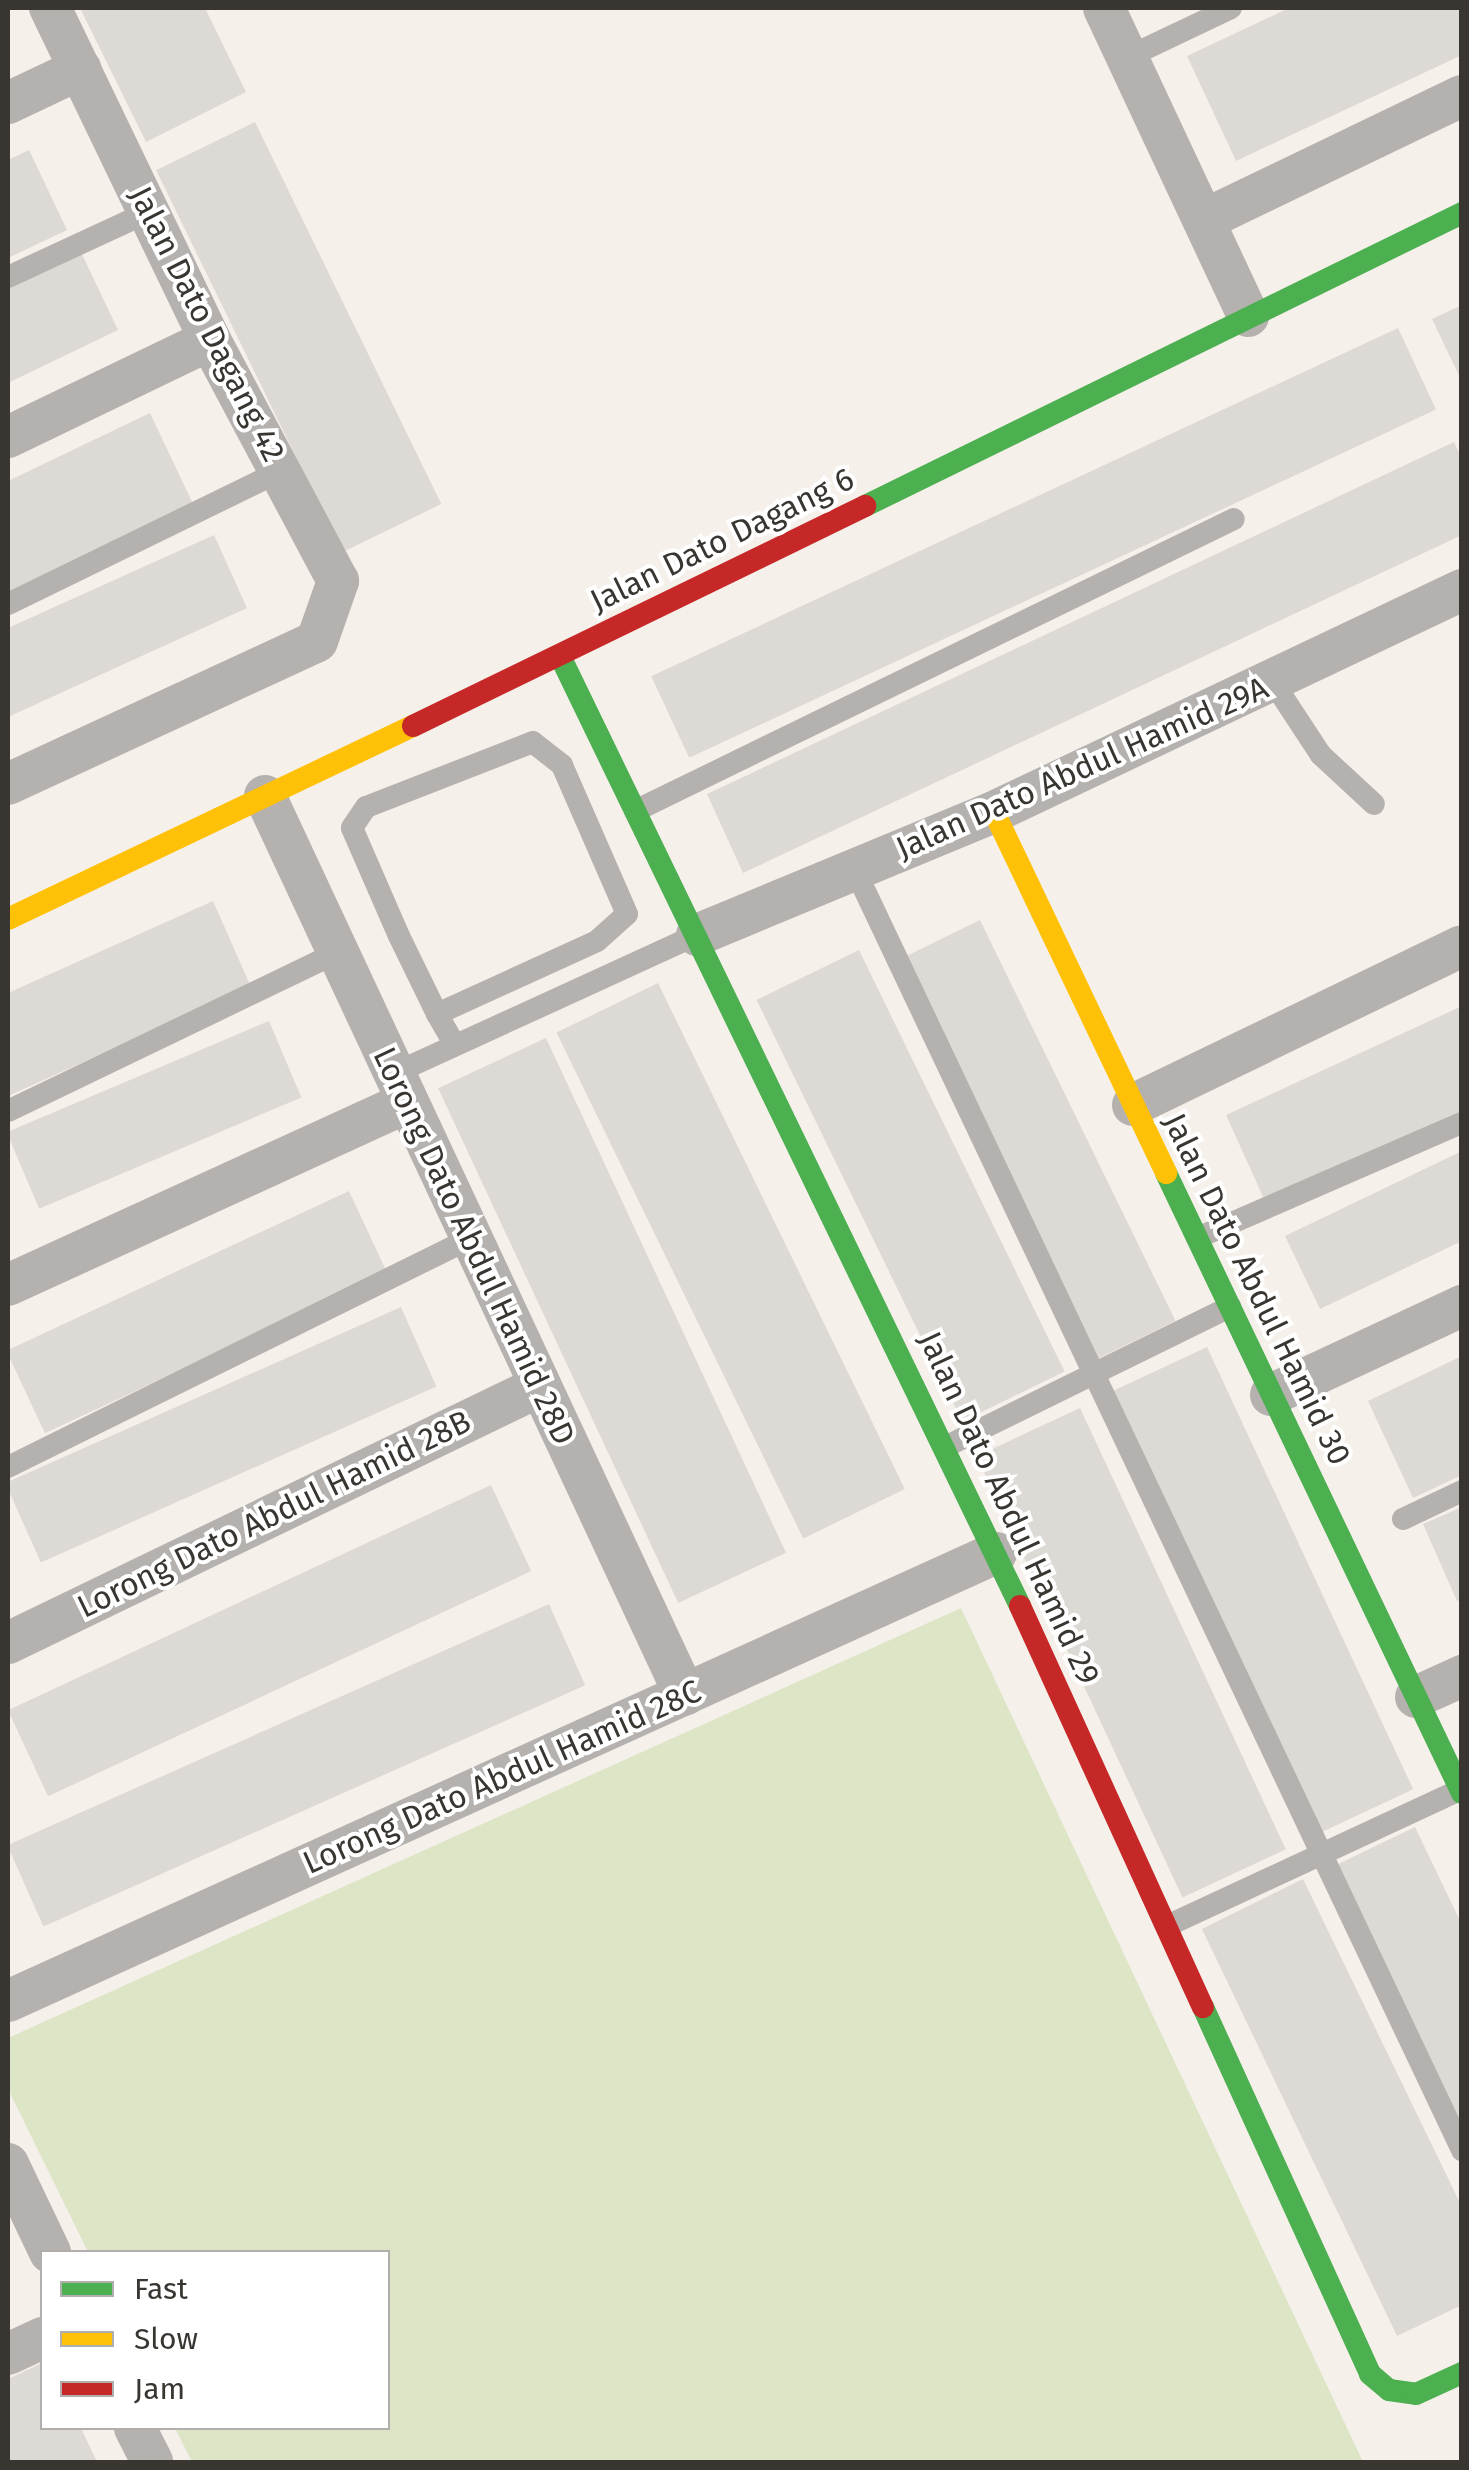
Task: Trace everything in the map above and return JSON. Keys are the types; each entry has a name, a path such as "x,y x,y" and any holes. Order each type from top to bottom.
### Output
{"street":[{"name":"Jalan Dato Dagang 42","path":"8,784 316,641 332,612 338,581 283,470 210,340 50,8"},
{"path":"1104,8 1248,316"},
{"path":"8,103 80,69"},
{"path":"1204,220 1462,96"},
{"name":"Jalan Dato Dagang 6","path":"8,919 560,656 1462,213"},
{"path":"8,437 210,340"},
{"name":"Jalan Dato Abdul Hamid 29A","path":"697,936 994,812 1462,590"},
{"name":"Jalan Dato Abdul Hamid 29","path":"560,656 996,1553 1169,1925 1370,2374 1389,2390 1416,2394 1462,2373"},
{"name":"Lorong Dato Abdul Hamid 28D","path":"265,796 684,1695"},
{"name":"Jalan Dato Abdul Hamid 30","path":"994,812 1461,1791"},
{"path":"1133,1105 1462,946"},
{"path":"8,1285 401,1087"},
{"path":"1272,1395 1462,1306"},
{"name":"Lorong Dato Abdul Hamid 28B","path":"8,1643 540,1386"},
{"name":"Lorong Dato Abdul Hamid 28C","path":"8,2001 996,1553"},
{"path":"1416,1697 1462,1676"},
{"path":"8,2164 49,2250"},
{"path":"8,2354 40,2339"},
{"path":"136,2430 152,2462"}],"lane":[{"path":"1128,58 1231,8"},
{"path":"8,278 148,212"},
{"path":"8,604 283,470"},
{"path":"635,812 1234,519"},
{"path":"1273,682 1320,755 1374,804"},
{"path":"437,1014 597,941 627,914 562,765 533,742 366,807 352,828 437,1014 454,1044"},
{"path":"855,870 1462,2150"},
{"path":"401,1087 454,1044 697,936"},
{"path":"8,1111 338,952"},
{"path":"1197,1238 1462,1123"},
{"path":"8,1467 471,1238"},
{"path":"945,1448 1230,1307"},
{"path":"1403,1519 1462,1491"},
{"path":"1169,1925 1461,1791"}],"green space":[{"path":"961,1608 1363,2462 192,2462 176,2430 390,2430 390,2250 87,2250 8,2089 8,2038"}],"building":[{"path":"80,8 205,8 246,92 146,142"},
{"path":"1289,8 1462,8 1462,55 1236,161 1187,56"},
{"path":"255,122 441,504 342,552 156,170"},
{"path":"29,150 67,230 8,258 8,160"},
{"path":"81,252 118,330 8,383 8,287"},
{"path":"1462,305 1462,382 1432,319"},
{"path":"1398,328 1436,410 689,758 651,676"},
{"path":"150,413 195,508 8,598 8,481"},
{"path":"1454,442 1462,459 1462,535 743,873 707,794"},
{"path":"214,535 247,608 8,717 8,628"},
{"path":"213,901 251,987 8,1096 8,993"},
{"path":"980,920 1176,1321 1097,1359 902,958"},
{"path":"859,950 1065,1372 962,1422 757,1000"},
{"path":"658,983 905,1489 803,1539 556,1033"},
{"path":"1462,1006 1462,1111 1265,1201 1226,1115"},
{"path":"269,1021 301,1097 39,1209 8,1132"},
{"path":"546,1038 786,1553 678,1603 438,1088"},
{"path":"1462,1151 1462,1241 1320,1309 1285,1236"},
{"path":"349,1191 387,1273 45,1433 8,1350"},
{"path":"401,1307 436,1386 41,1563 8,1482"},
{"path":"1207,1347 1413,1789 1315,1835 1109,1393"},
{"path":"1462,1356 1462,1475 1413,1498 1368,1401"},
{"path":"1080,1408 1286,1849 1182,1898 977,1456"},
{"path":"491,1485 531,1571 48,1796 8,1710"},
{"path":"1462,1507 1462,1599 1457,1601 1423,1524"},
{"path":"549,1604 585,1685 43,1927 8,1845"},
{"path":"1415,1827 1462,1925 1462,2140 1332,1867"},
{"path":"1303,1879 1462,2207 1462,2305 1397,2336 1202,1929"},
{"path":"40,2364 40,2430 82,2430 97,2462 8,2462 8,2379"}],"traffic: fast":[{"path":"865,506 1462,213"},
{"path":"560,656 1020,1606"},
{"path":"1166,1173 1462,1793"},
{"path":"1203,2007 1370,2374 1389,2390 1416,2394 1462,2373"}],"traffic: slow":[{"path":"8,919 413,726"},
{"path":"994,812 1166,1173"}],"traffic: jam":[{"path":"413,726 865,506"},
{"path":"1020,1606 1203,2007"}]}
